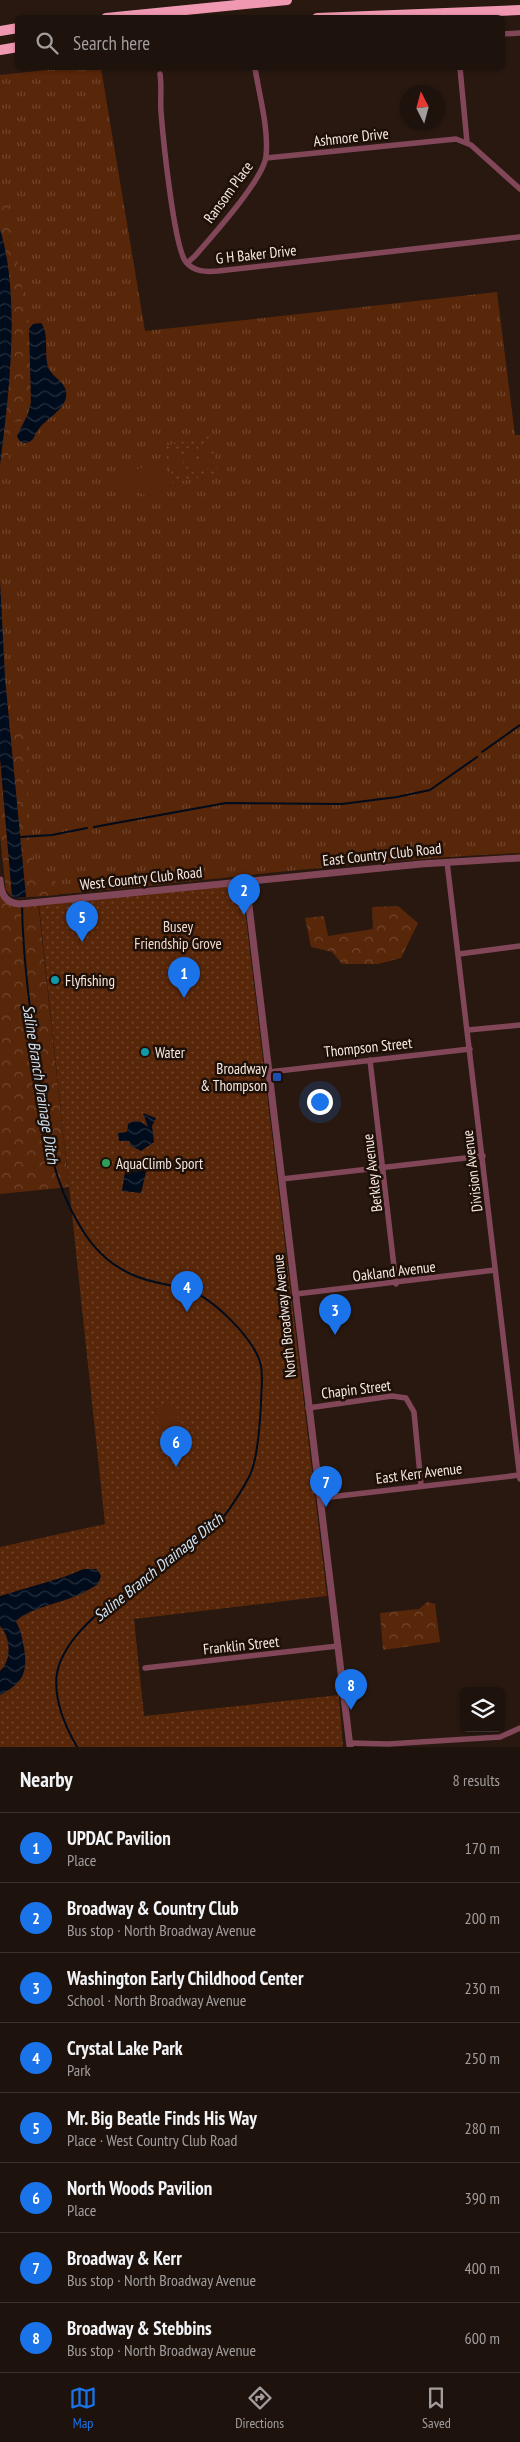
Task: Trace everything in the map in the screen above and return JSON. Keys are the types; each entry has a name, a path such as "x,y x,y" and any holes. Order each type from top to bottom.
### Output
{"highway":[{"path":"136,15 287,0"},
{"path":"393,15 520,10"},
{"path":"0,31 15,28"},
{"path":"0,50 15,48"}],"street":[{"path":"505,34 520,33"},
{"name":"Ransom Place","path":"187,263 195,256 251,186 261,172 266,158 266,142 255,70"},
{"path":"460,70 467,142 520,189"},
{"path":"160,74 161,114 177,237 182,257 187,263"},
{"name":"Ashmore Drive","path":"266,158 449,139 467,142"},
{"name":"G H Baker Drive","path":"187,263 201,271 218,271 520,237"},
{"name":"East Country Club Road","path":"246,882 447,862 520,858"},
{"name":"Division Avenue","path":"447,862 520,1476"},
{"name":"West Country Club Road","path":"0,880 2,892 6,899 13,903 246,882"},
{"name":"North Broadway Avenue","path":"246,882 350,1745"},
{"path":"459,954 520,946"},
{"path":"468,1030 520,1025"},
{"name":"Thompson Street","path":"269,1072 470,1049"},
{"name":"Berkley Avenue","path":"370,1060 396,1284"},
{"path":"282,1179 483,1156"},
{"name":"Oakland Avenue","path":"296,1294 396,1284 496,1270"},
{"name":"Chapin Street","path":"308,1408 392,1396 406,1398 414,1412 421,1485"},
{"name":"East Kerr Avenue","path":"321,1498 421,1485 520,1476"},
{"name":"Franklin Street","path":"145,1668 338,1646"},
{"path":"350,1745 500,1737 520,1728"}],"green space":[{"path":"46,70 101,70 145,331 497,292 515,435 520,435 520,853 393,861 14,898 6,890 0,836 0,75"},
{"path":"0,198 6,199 12,224 22,286 22,300 29,323 32,355 28,414 25,421 13,422 7,445 10,470 0,469 11,359 10,289 0,229"},
{"path":"210,436 218,473 173,483 164,446"},
{"path":"209,444 214,467 203,469 198,446"},
{"path":"194,447 199,470 189,473 184,449"},
{"path":"180,450 185,473 174,476 169,452"},
{"path":"162,463 167,487 165,491 146,496 139,492 118,497 117,492 124,490 120,473"},
{"path":"13,718 21,722 29,734 28,802 34,872 39,879 55,881 58,884 58,895 14,898 6,890 0,824 0,720"},
{"path":"0,880 9,902 38,902 69,1187 0,1194"},
{"name":"Busey Friendship Grove","path":"231,886 243,893 327,1596 134,1619 144,1716 339,1695 343,1747 0,1747 0,1547 105,1524 39,905"},
{"path":"398,906 418,923 401,958 378,964 342,964 332,952 311,947 305,918 324,916 328,936 373,929 372,907"},
{"path":"169,1401 184,1429 168,1438 153,1410"},
{"path":"427,1602 435,1604 440,1642 383,1650 380,1613 419,1609"}],"water":[{"path":"0,229 6,256 12,315 7,408 0,465"},
{"path":"41,323 45,333 46,357 49,369 63,385 66,397 58,411 41,426 32,440 23,443 17,436 28,414 31,402 29,329 33,324"},
{"path":"0,580 5,678 26,897 14,898 12,896 0,758"},
{"path":"143,1113 156,1118 152,1126 154,1142 141,1151 130,1145 130,1141 119,1141 118,1133 127,1132 128,1124 134,1121 141,1122 148,1127"},
{"path":"126,1165 147,1168 141,1193 122,1191"},
{"path":"84,1569 97,1569 101,1576 98,1584 76,1596 26,1614 16,1622 24,1648 24,1671 14,1686 0,1695 0,1671 7,1661 9,1649 6,1636 0,1626 0,1596"}],"waterway":[{"path":"482,752 520,725"},
{"path":"94,827 226,803 342,804 397,797 430,790 477,757"},
{"path":"20,837 52,835 87,828"},
{"name":"Saline Branch Drainage Ditch","path":"22,906 27,984 49,1147 54,1167 69,1206 90,1241 109,1261 140,1278 198,1294 219,1310 240,1331 256,1352 262,1372 260,1420 253,1468 222,1519 194,1543 114,1600 94,1617 77,1635 64,1654 57,1673 58,1702 64,1721 77,1747"}],"place":[{"name":"Broadway & Country Club","path":"244,915"},
{"name":"Mr. Big Beatle Finds His Way","path":"82,942"},
{"name":"Flyfishing","path":"55,980"},
{"name":"UPDAC Pavilion","path":"184,998"},
{"name":"Water","path":"145,1052"},
{"name":"Broadway & Thompson","path":"277,1077"},
{"name":"AquaClimb Sport","path":"106,1163"},
{"name":"Crystal Lake Park","path":"187,1312"},
{"name":"Washington Early Childhood Center","path":"335,1335"},
{"name":"North Woods Pavilion","path":"176,1467"},
{"name":"Broadway & Kerr","path":"326,1507"},
{"name":"Broadway & Stebbins","path":"351,1710"}]}
